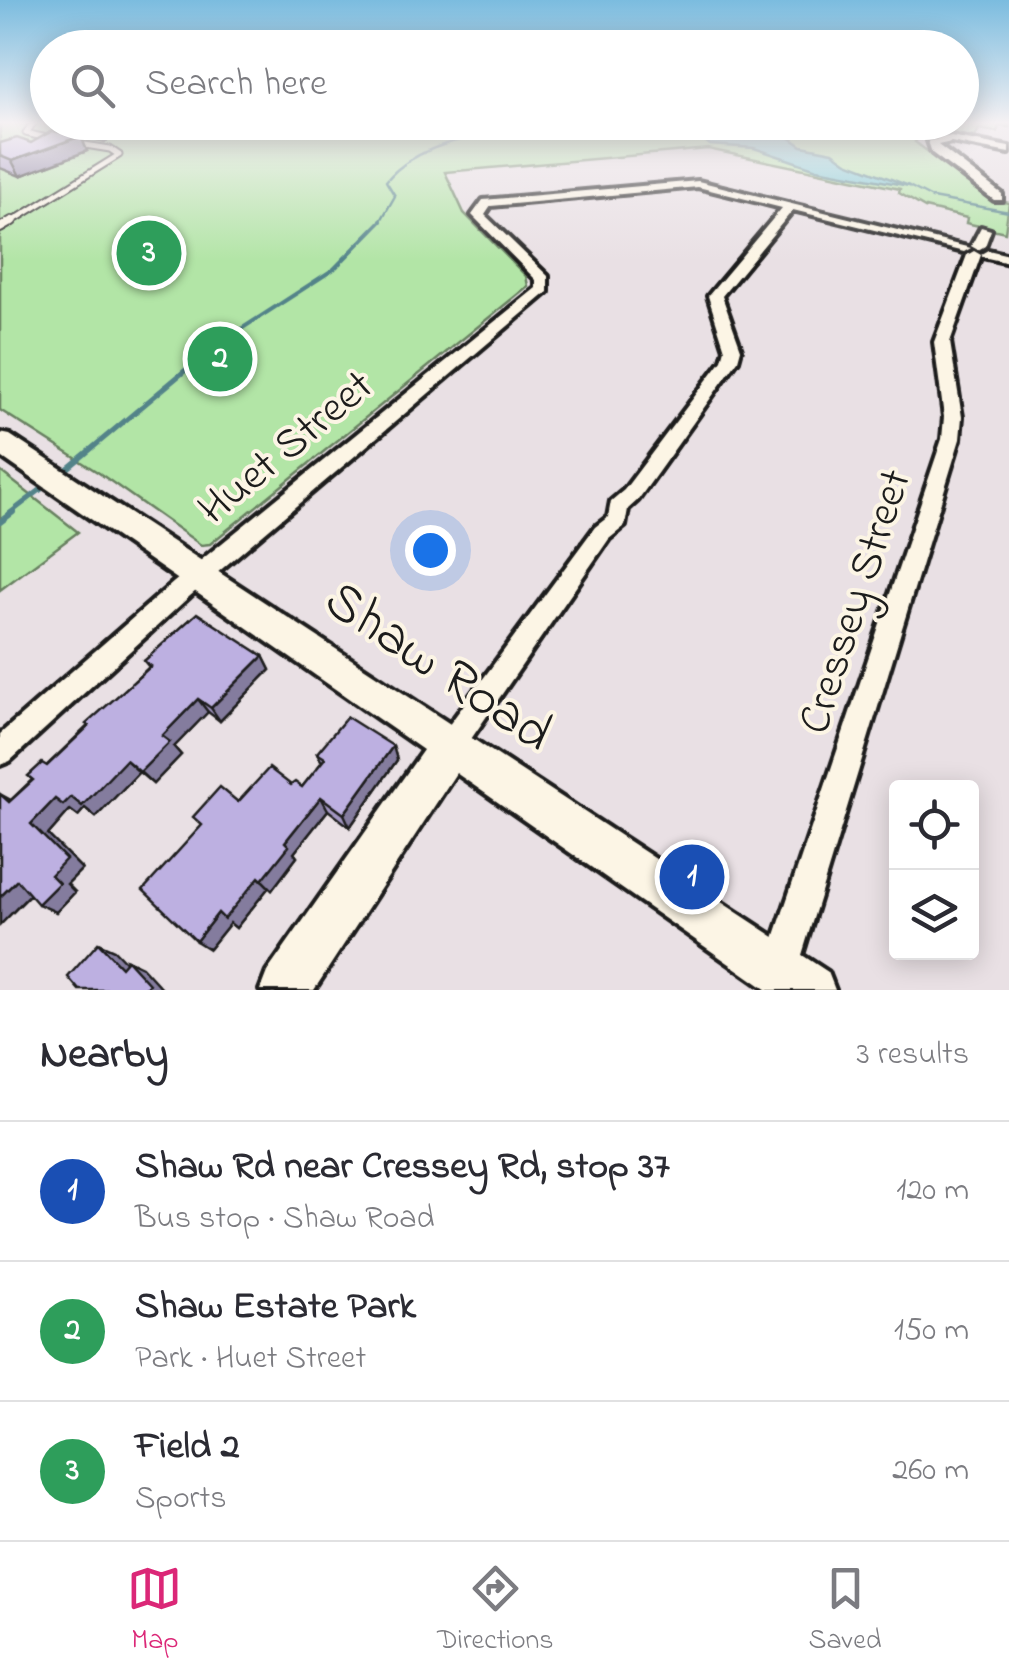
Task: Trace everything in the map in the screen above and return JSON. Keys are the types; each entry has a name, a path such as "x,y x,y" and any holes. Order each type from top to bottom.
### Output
{"street":[{"path":"961,169 998,198"},
{"name":"Huet Street","path":"0,752 198,577 543,289 543,279 478,215 486,204 694,184 792,205"},
{"path":"284,990 450,746 602,534 618,520 620,503 631,495 730,360 734,349 715,296 792,205 1009,259"},
{"name":"Cressey Street","path":"795,980 951,439 953,417 942,342 985,230"},
{"name":"Shaw Road","path":"0,442 795,980"}],"lane":[{"path":"0,228 101,169"}],"green space":[{"path":"0,169 477,169 445,172 464,213 526,276 528,286 210,544 201,545 0,410"},
{"path":"805,169 951,169 991,199 1009,203 1005,232 925,208 899,193 900,189"},
{"path":"0,471 78,532 0,590"}],"water":[{"path":"818,169 866,169 909,186"}],"building":[{"path":"197,613 263,656 211,708 198,699 162,736 170,742 140,772 126,760 82,806 71,797 63,805 55,799 31,824 66,859 51,875 59,883 38,904 17,880 0,897 0,794 9,802 33,780 28,776 42,763 47,766 89,726 86,724 151,666 144,661"},
{"path":"347,717 393,746 344,814 321,797 285,842 289,846 262,880 259,877 224,919 218,913 196,941 143,890 202,825 193,817 220,787 238,802 269,768 291,785 295,782 302,787 325,758 317,753"},
{"path":"98,943 121,967 127,960 149,984 144,990 79,990 68,977"}],"waterway":[{"path":"380,222 395,196 386,181 399,169"},
{"path":"909,186 932,198 1009,212"},
{"path":"207,351 334,269 380,222"},
{"path":"61,474 211,349"},
{"path":"9,514 48,484"},
{"path":"0,522 13,512"}],"place":[{"name":"Field 2","path":"149,253"},
{"name":"Shaw Estate Park","path":"220,359"},
{"name":"Shaw Rd near Cressey Rd, stop 37","path":"692,877"}]}
